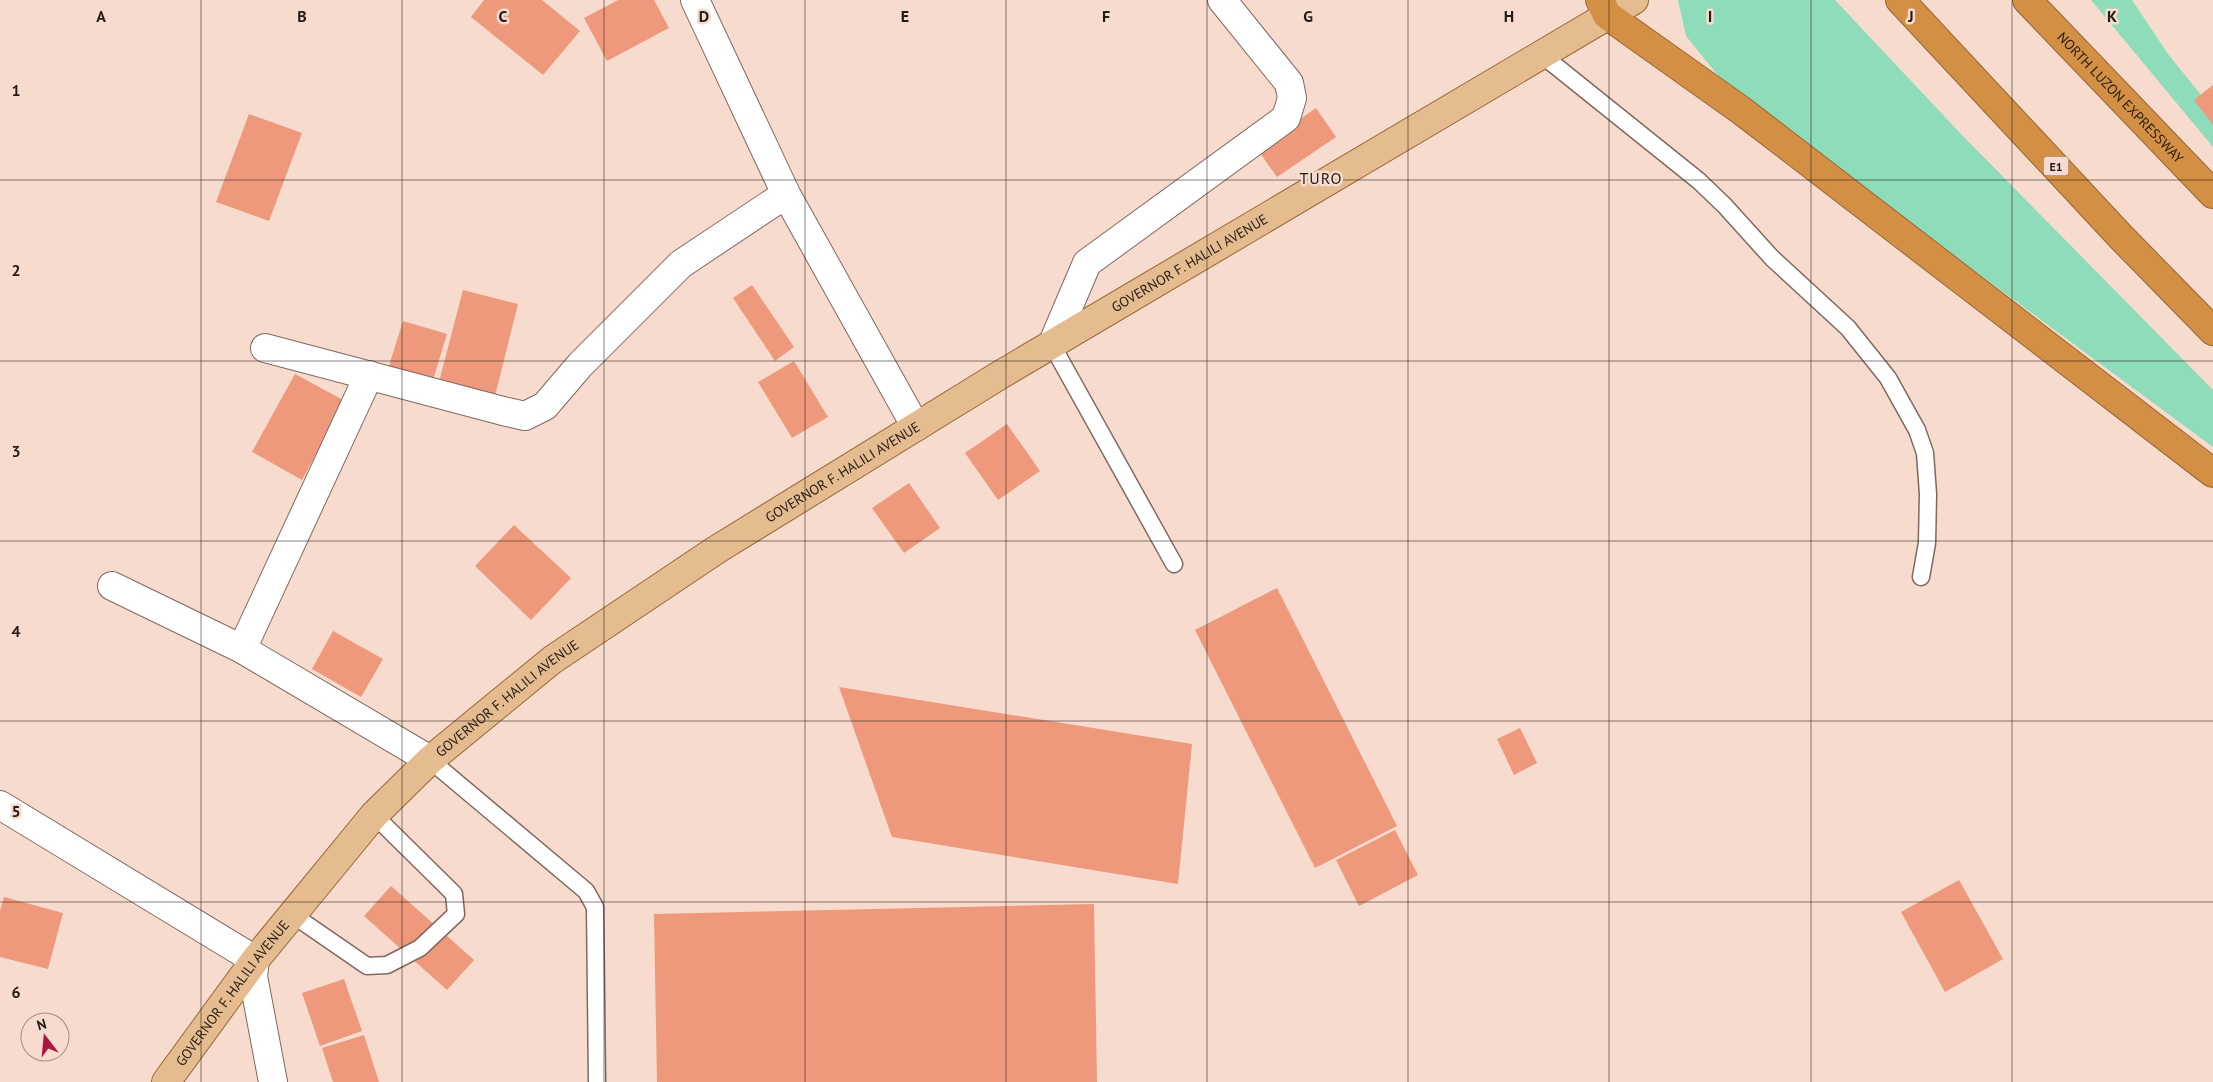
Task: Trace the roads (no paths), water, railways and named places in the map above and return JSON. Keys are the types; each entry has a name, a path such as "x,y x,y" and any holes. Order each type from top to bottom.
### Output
{"highway":[{"name":"E1","path":"1900,0 2121,237 2213,331"},
{"name":"NORTH LUZON EXPRESSWAY","path":"2027,0 2213,194"},
{"path":"1608,5 1742,111 2213,473"}],"main road":[{"name":"GOVERNOR F. HALILI AVENUE","path":"166,1082 256,960 374,815 430,760 552,660 716,550 916,427 1542,55 1608,5 1634,0"}],"street":[{"path":"695,0 786,194 916,427"},
{"path":"1052,345 1087,263 1286,118 1292,98 1289,83 1222,0"},
{"path":"265,348 525,416 545,406 580,365 681,264 786,194"},
{"path":"242,649 369,375"},
{"path":"112,586 242,649 430,760"},
{"path":"0,805 256,960 253,976 273,1082"}],"lane":[{"path":"1542,55 1699,181 1725,206 1772,258 1848,328 1883,371 1917,430 1925,452 1928,494 1927,533 1921,577"},
{"path":"1052,345 1174,564"},
{"path":"430,760 586,891 594,907 597,1082"},
{"path":"293,915 367,966 387,965 420,948 456,914 454,894 374,815"}],"district":[{"name":"TURO","path":"1321,178"}]}
